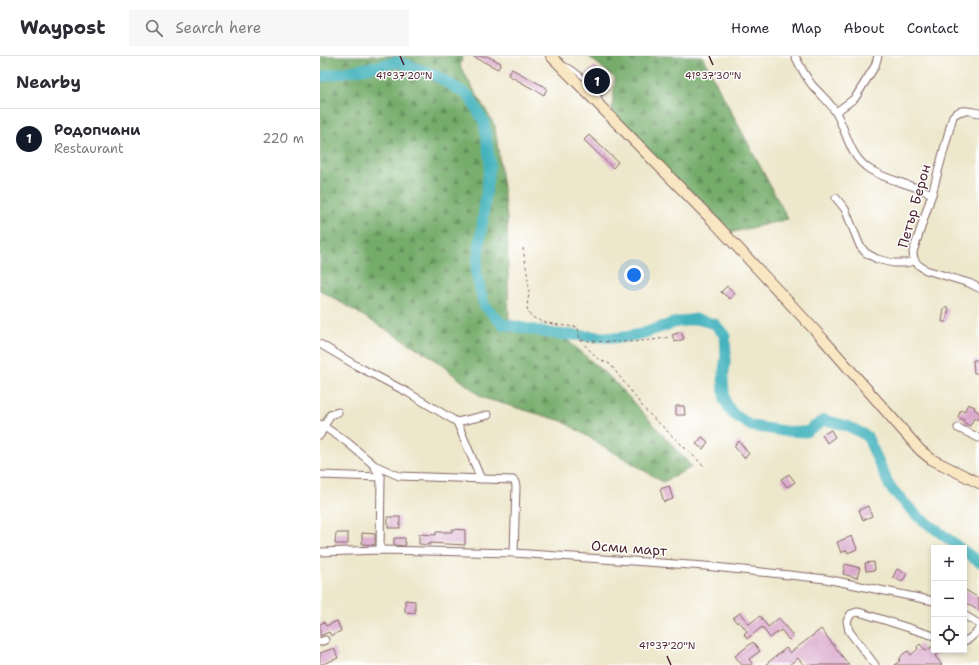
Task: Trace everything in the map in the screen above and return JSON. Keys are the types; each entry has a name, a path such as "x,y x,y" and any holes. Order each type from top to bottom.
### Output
{"street":[{"path":"795,56 811,84 836,112 852,151 858,160 868,169 881,176 922,189 932,194"},
{"path":"836,112 855,98 875,66 878,56"},
{"path":"554,58 603,110 726,234 823,339 920,450 931,459 979,483"},
{"name":"Петър Берон","path":"979,113 964,110 953,116 932,194 913,252 914,261 926,270 979,288"},
{"path":"836,198 845,209 860,246 866,254 877,259 893,263 906,263 914,261"},
{"path":"320,344 458,422 481,479"},
{"path":"320,435 322,425 330,416 338,412"},
{"path":"458,422 488,415"},
{"path":"322,425 358,451 374,466 381,477 380,550"},
{"path":"958,428 979,438"},
{"path":"374,466 400,476 513,480 516,486 514,553"},
{"path":"320,475 381,477"},
{"name":"Осми март","path":"320,552 380,550 514,553 705,566 826,579 931,600"},
{"path":"875,665 849,631 847,621 850,614 857,612 862,613 931,635"},
{"path":"967,617 979,624"},
{"path":"967,640 979,630"}],"path":[{"path":"523,248 528,277 529,295 527,308 530,314 534,318 560,326 578,327 580,340 598,359 610,364 646,411 704,466"},
{"path":"580,340 626,342 670,337"}],"green space":[{"path":"320,56 463,56 460,66 495,126 507,219 509,325 565,338 615,382 692,467 663,482 562,421 483,398 430,356 320,290"},
{"path":"588,56 702,56 788,219 726,234 611,118 615,78"}],"building":[{"path":"472,56 487,56 501,63 498,69"},
{"path":"595,66 607,80 603,83 609,90 602,96 585,75"},
{"path":"512,69 547,88 544,95 508,75"},
{"path":"589,135 618,162 613,168 584,140"},
{"path":"727,286 735,293 730,299 721,292"},
{"path":"944,308 949,308 946,322 942,322"},
{"path":"681,332 684,339 675,342 672,335"},
{"path":"973,360 979,360 979,373 974,373"},
{"path":"968,404 975,407 974,409 979,412 979,420 974,418 970,426 958,417 961,410 964,412"},
{"path":"676,406 684,406 685,415 676,415"},
{"path":"831,430 835,437 827,443 822,435"},
{"path":"702,437 708,442 703,449 696,444"},
{"path":"739,441 749,454 744,458 734,446"},
{"path":"789,474 795,482 787,487 781,479"},
{"path":"669,486 673,499 664,502 660,489"},
{"path":"868,506 872,516 863,520 859,510"},
{"path":"388,517 400,517 400,528 388,528"},
{"path":"452,529 465,530 465,545 430,543 430,545 419,544 419,534 436,535 436,532 452,532"},
{"path":"336,533 348,533 348,544 335,544"},
{"path":"362,533 375,534 375,545 362,544"},
{"path":"852,536 857,549 848,553 847,550 841,553 837,542"},
{"path":"394,538 405,538 405,546 394,545"},
{"path":"874,562 875,570 866,571 865,563"},
{"path":"845,564 860,568 857,578 843,574"},
{"path":"897,569 907,574 902,582 893,577"},
{"path":"967,591 979,598 979,611 967,604"},
{"path":"405,600 415,601 415,613 405,612"},
{"path":"740,613 749,624 760,616 768,627 779,618 793,636 789,640 781,630 770,638 762,627 747,639 744,634 747,631 739,621 737,623 733,618"},
{"path":"337,621 341,631 331,636 329,632 320,636 320,624 324,622 326,626"},
{"path":"821,629 849,665 804,665 798,658 789,665 765,665 786,648 790,653"},
{"path":"753,642 760,651 749,659 753,665 742,665 735,656"},
{"path":"920,644 926,651 931,647 931,653 939,653 935,656 942,665 894,665 900,661 899,660 903,654 908,651 911,655 918,649 917,647"},
{"path":"334,648 338,658 320,665 320,653"}],"waterway":[{"path":"320,77 398,62 433,74 469,96 484,122 490,162 476,273 484,305 502,324 555,334 619,338 641,334 673,323 696,319 715,324 725,336 726,353 723,381 725,401 732,413 751,426 784,431 806,432 824,420 848,426 867,436 890,487 917,516 956,545"},
{"path":"967,553 979,562"}],"place":[{"name":"Родопчани","path":"597,81"}]}
